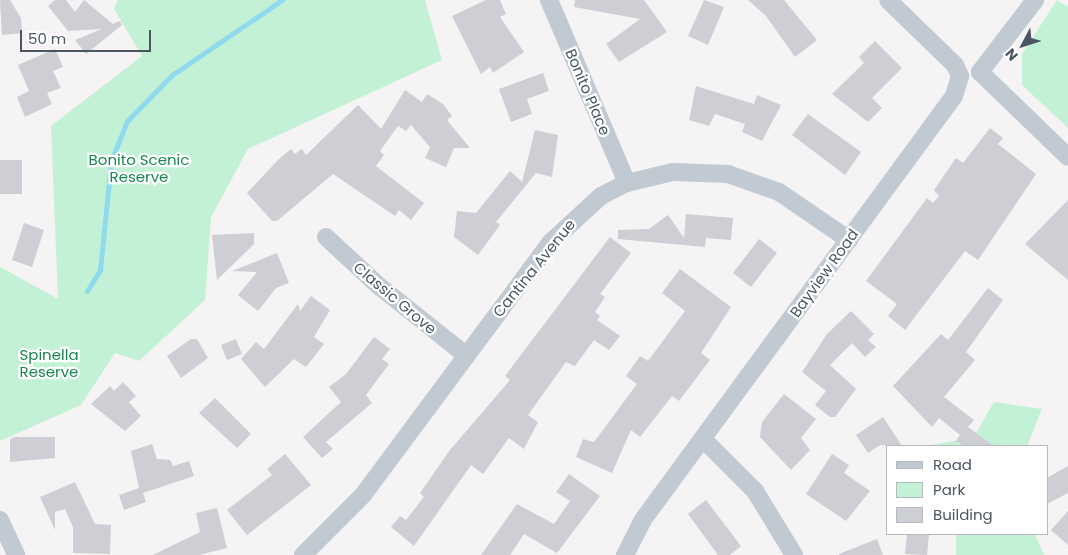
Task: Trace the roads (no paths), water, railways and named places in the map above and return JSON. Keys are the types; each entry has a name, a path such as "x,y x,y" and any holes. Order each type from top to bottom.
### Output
{"street":[{"name":"Bonito Place","path":"549,0 627,183"},
{"path":"888,0 952,61 960,76 980,72 1035,0"},
{"path":"980,72 1068,157"},
{"name":"Bayview Road","path":"625,555 642,521 948,107 960,76"},
{"name":"Cantina Avenue","path":"303,555 358,501 565,226 601,196 627,183 673,172 728,174 779,192 849,240"},
{"name":"Classic Grove","path":"326,237 379,286 467,356"},
{"path":"702,439 755,491 794,555"},
{"path":"0,520 16,555"}],"waterway":[{"path":"87,291 100,270 111,161 127,121 172,75 282,0"}],"park label":[{"name":"Bonito Scenic Reserve","path":"139,168"},
{"name":"Spinella Reserve","path":"49,362"}]}
